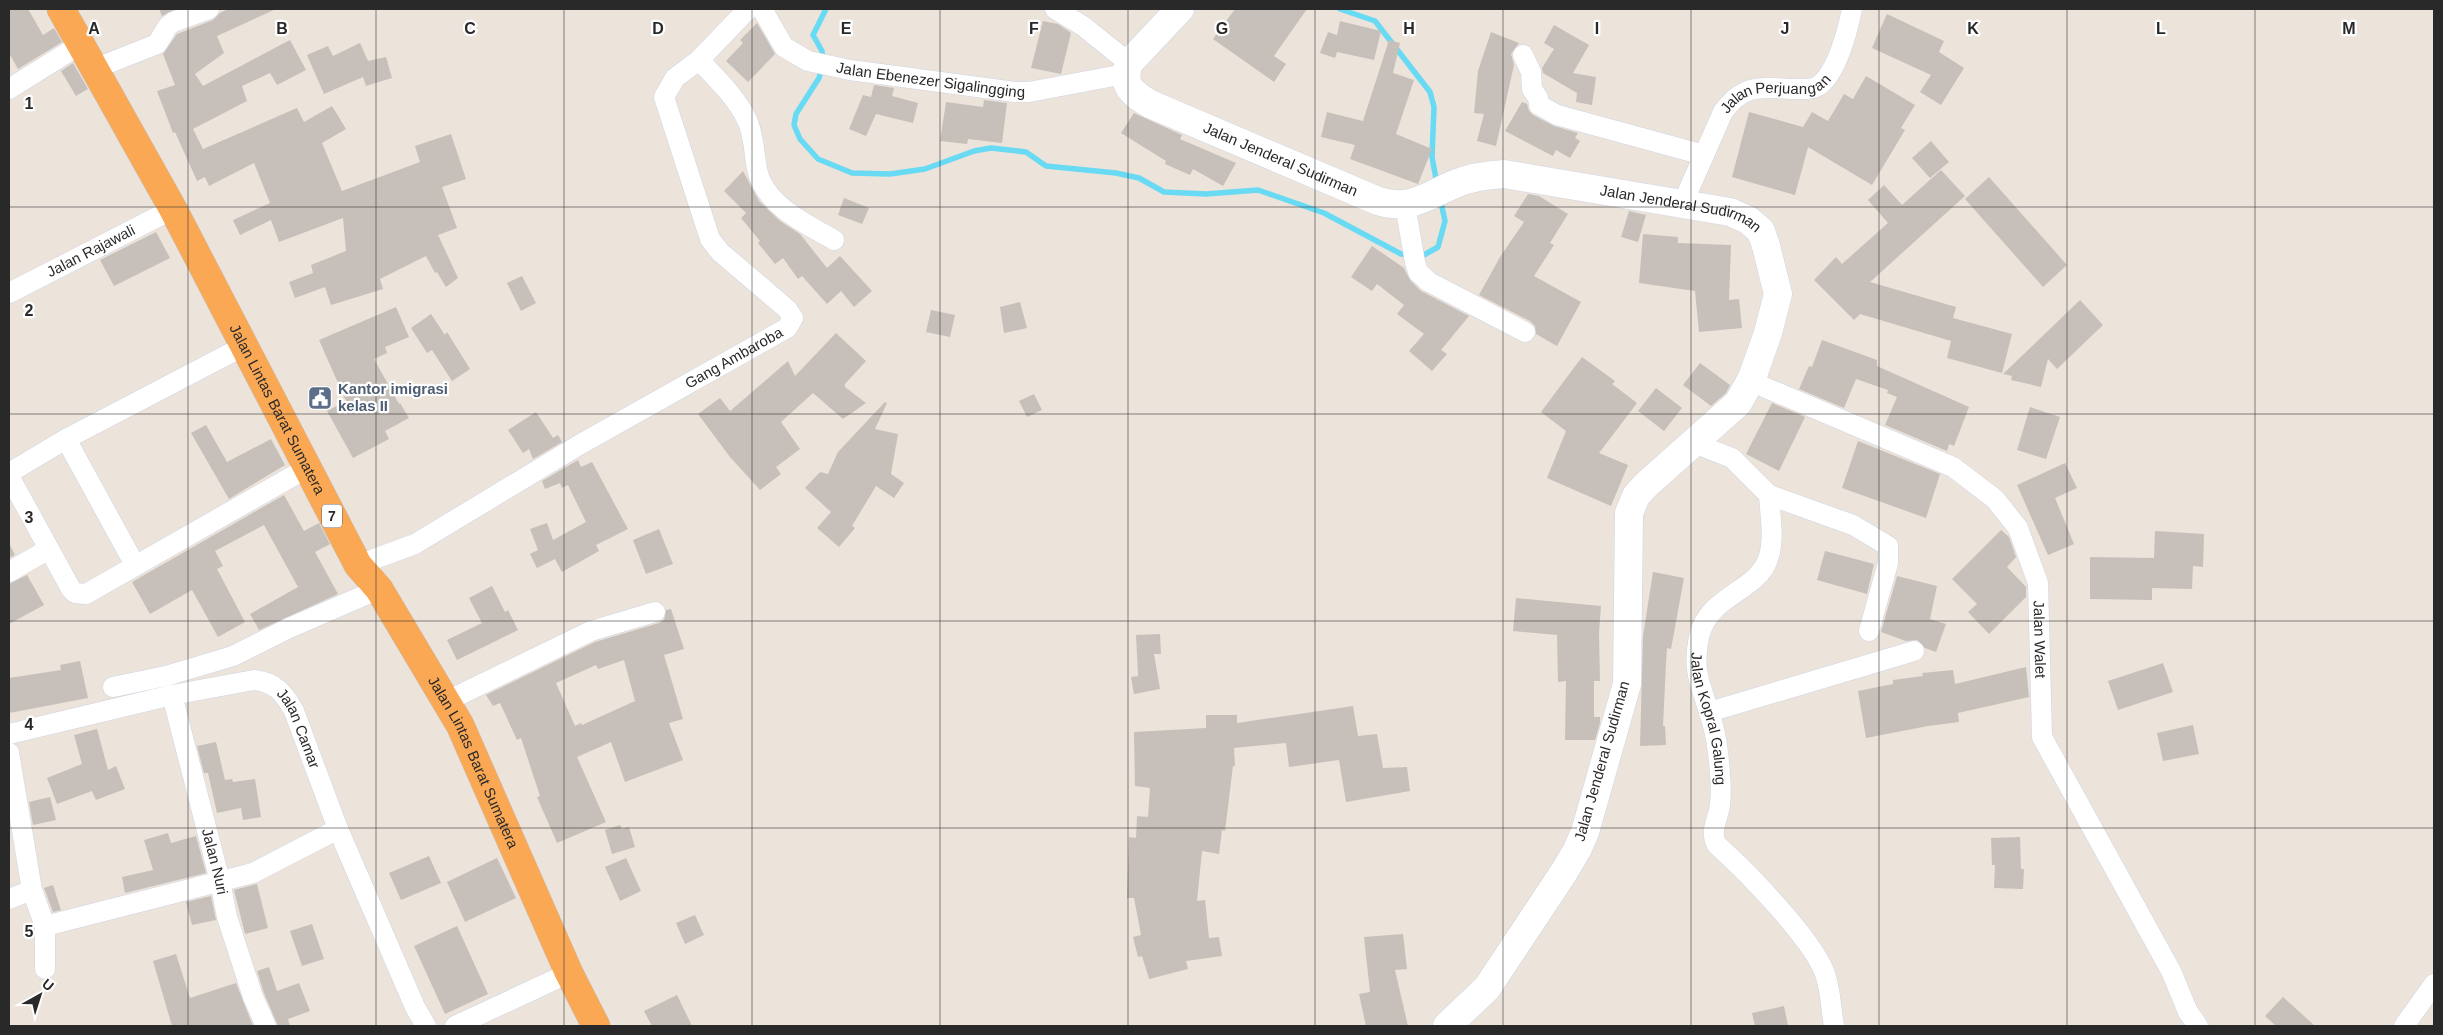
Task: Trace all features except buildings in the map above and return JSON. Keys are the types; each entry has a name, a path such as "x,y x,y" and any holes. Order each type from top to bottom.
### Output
{"highway":[{"name":"Jalan Lintas Barat Sumatera","path":"61,9 173,209 358,565 379,589 460,725 569,973 596,1026"}],"main road":[{"path":"1127,69 1180,9"},
{"name":"Jalan Jenderal Sudirman","path":"1127,69 1126,82 1131,90 1150,104 1391,205 1412,203 1454,184 1486,175 1504,174 1730,212 1748,220 1761,231 1778,294 1768,333 1752,378 1738,403 1646,484 1636,496 1629,513 1626,684 1592,809 1577,850 1487,988 1447,1026"}],"street":[{"path":"94,69 158,44 173,22 209,9"},
{"name":"Gang Ambaroba","path":"358,565 414,544 579,446 787,328 791,323 793,318 787,309 720,252 710,239 664,97 675,78 699,60 748,9"},
{"name":"Jalan Ebenezer Sigalingging","path":"762,9 784,47 808,61 838,67 1015,92 1036,90 1127,69"},
{"path":"1055,9 1083,26 1127,69"},
{"name":"Jalan Perjuangan","path":"1682,204 1723,112 1732,100 1742,92 1756,88 1809,90 1818,86 1834,65 1846,34 1852,9"},
{"path":"9,89 81,44"},
{"path":"1523,55 1531,72 1532,89 1538,98 1538,105 1557,114 1704,155"},
{"path":"699,60 726,89 748,120 757,172 768,192 783,209 834,240"},
{"path":"1412,203 1410,237 1418,272 1428,282 1525,332"},
{"name":"Jalan Rajawali","path":"9,293 173,209"},
{"path":"244,346 66,439 9,474 71,589 80,594 86,594 307,468"},
{"name":"Jalan Walet","path":"1752,378 1764,387 1953,467 1996,499 2018,528 2038,583 2037,626 2041,656 2042,737 2171,971 2188,1012 2198,1026"},
{"path":"66,439 135,565"},
{"path":"1692,442 1732,458 1769,495 1853,525 1888,546 1888,563 1869,631"},
{"name":"Jalan Kopral Galung","path":"1769,495 1771,536 1768,560 1757,577 1729,595 1709,613 1699,634 1695,660 1700,688 1709,712 1717,747 1720,775 1720,806 1713,831 1717,845 1785,916 1816,957 1826,976 1834,1026"},
{"path":"9,572 49,550"},
{"path":"113,687 166,676 233,656 289,628 379,589"},
{"path":"447,701 591,631 654,612"},
{"path":"1709,712 1914,651"},
{"name":"Jalan Camar","path":"9,734 172,695 254,680 266,681 276,686 286,696 294,711 338,829 415,1007 426,1026"},
{"name":"Jalan Nuri","path":"172,695 220,881 227,917 253,997 266,1026"},
{"path":"9,753 32,890 45,926 45,968"},
{"path":"45,926 253,873 338,829"},
{"path":"9,899 32,890"},
{"path":"456,1026 569,973"},
{"path":"2404,1026 2434,984"}],"waterway":[{"path":"826,9 813,35 822,51 823,64 819,78 796,114 794,125 800,139 818,159 852,173 890,174 925,169 974,151 991,148 1026,152 1046,166 1116,173 1139,178 1164,192 1206,194 1258,190 1324,213 1401,254 1424,255 1438,247 1445,221 1440,198"},
{"path":"1340,9 1375,21 1430,92 1434,107 1432,157 1437,184"}],"place":[{"name":"Kantor imigrasi kelas II","path":"320,398"}]}
